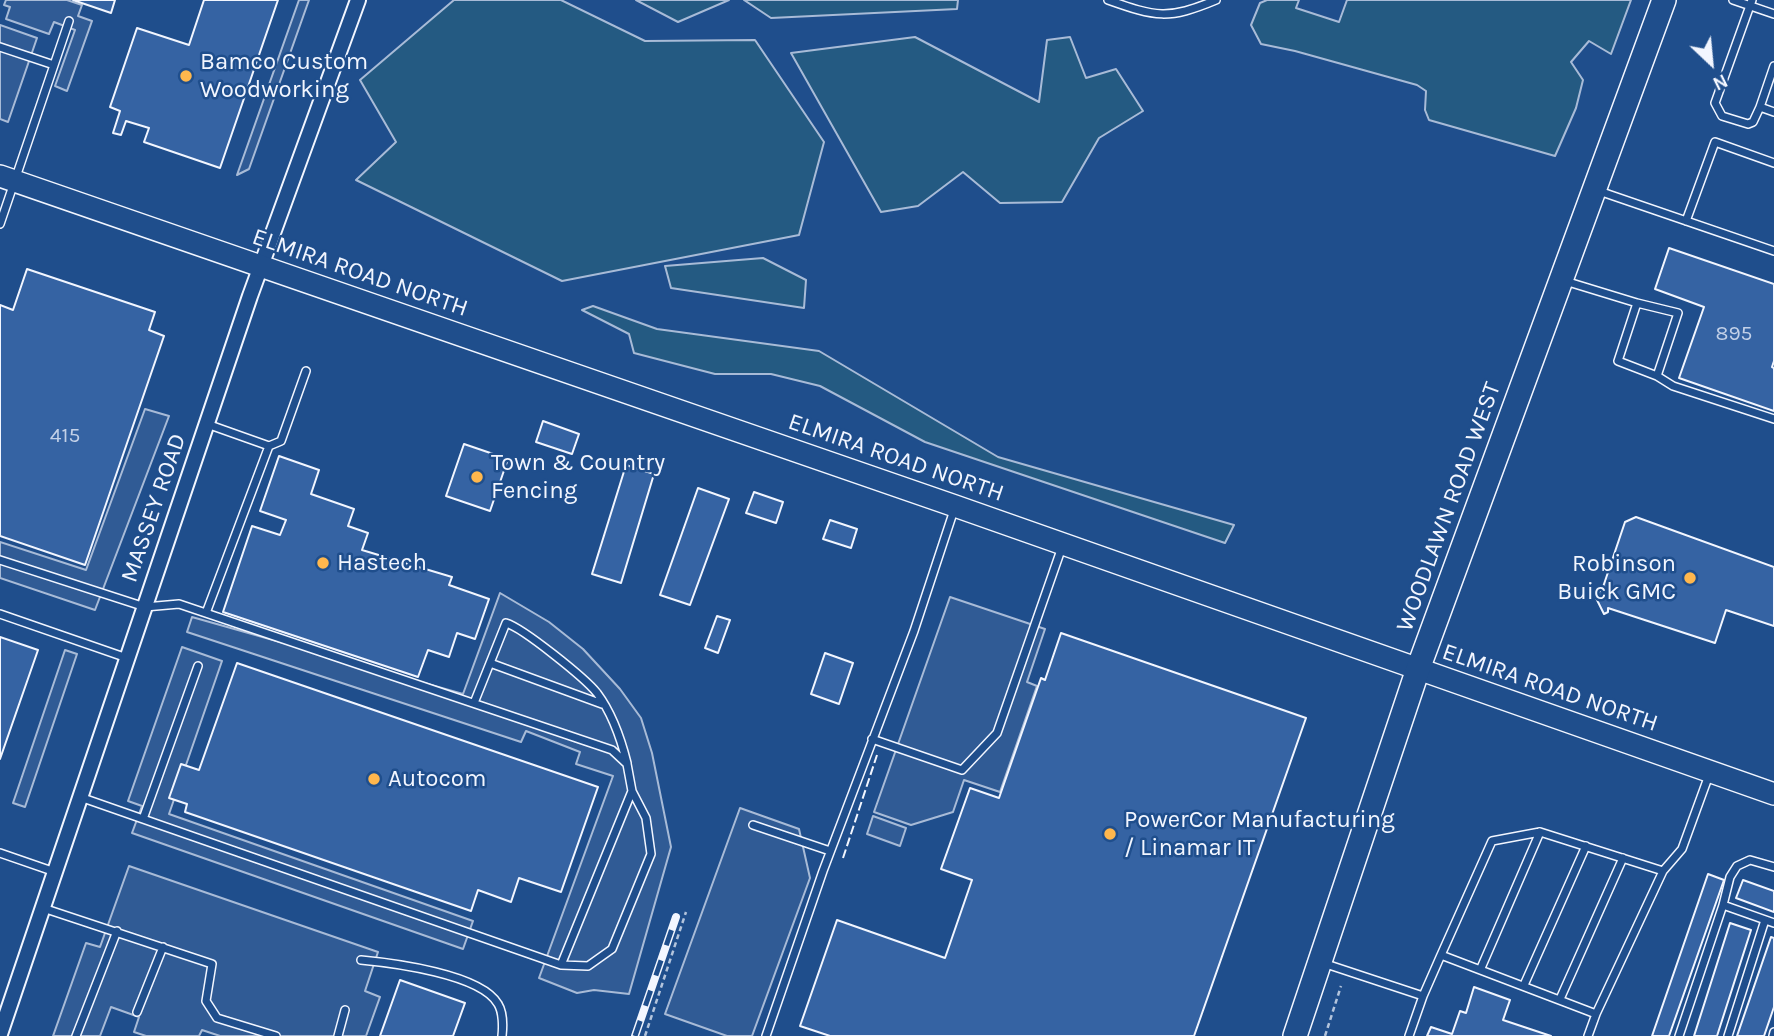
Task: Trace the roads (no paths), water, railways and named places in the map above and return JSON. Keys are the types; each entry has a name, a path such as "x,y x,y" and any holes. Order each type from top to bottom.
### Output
{"main road":[{"name":"WOODLAWN ROAD WEST","path":"1295,1036 1418,669 1664,0"},
{"name":"ELMIRA ROAD NORTH","path":"7,178 955,506 1774,794"}],"street":[{"name":"MASSEY ROAD","path":"0,1034 260,267 358,0"}],"lane":[{"path":"1108,0 1147,13 1163,15 1179,14 1216,0"},
{"path":"1733,0 1751,3 1774,14"},
{"path":"1751,3 1715,103 1722,116 1748,124 1755,119 1774,67"},
{"path":"0,224 7,178 54,65 69,21"},
{"path":"0,47 54,65"},
{"path":"1760,107 1774,112"},
{"path":"1686,220 1715,142 1774,163"},
{"path":"1594,190 1774,251"},
{"path":"1561,280 1678,313 1657,376"},
{"path":"1637,303 1618,361 1657,376 1673,386 1774,419"},
{"path":"207,424 269,446 281,441 306,371"},
{"path":"206,613 269,446"},
{"path":"766,1036 830,851 914,631 955,506"},
{"path":"872,738 962,770 997,733 1063,544"},
{"path":"0,560 145,607 179,604 612,750 627,764"},
{"path":"0,614 127,657"},
{"path":"80,797 561,965 588,966 612,949 651,853 646,818 632,791 620,736 596,692 548,650 513,625 506,623 474,704"},
{"path":"490,663 603,704"},
{"path":"142,819 198,666"},
{"path":"1588,1036 1663,872 1682,849 1710,771"},
{"path":"561,965 632,791"},
{"path":"753,825 830,851"},
{"path":"1409,1036 1440,955 1492,841 1540,832 1663,872"},
{"path":"1481,968 1540,832"},
{"path":"1524,985 1586,846"},
{"path":"0,853 55,872"},
{"path":"1560,999 1623,858"},
{"path":"1679,1036 1730,877 1737,866 1750,860 1774,867"},
{"path":"1723,905 1770,922 1728,1036"},
{"path":"43,908 212,964 206,1002 217,1017 276,1036"},
{"path":"76,1036 117,931"},
{"path":"137,1012 163,947"},
{"path":"1440,955 1481,968 1596,1014"},
{"path":"361,960 406,964 479,986 498,1004 502,1036"},
{"path":"1320,961 1423,996"},
{"path":"338,1036 345,1010"}],"railway":[{"path":"635,1036 676,917"}],"place":[{"name":"Bamco Custom Woodworking","path":"186,76"},
{"name":"Town & Country Fencing","path":"477,477"},
{"name":"Hastech","path":"323,563"},
{"name":"Robinson Buick GMC","path":"1690,578"},
{"name":"Autocom","path":"374,779"},
{"name":"PowerCor Manufacturing / Linamar IT","path":"1110,834"}]}
